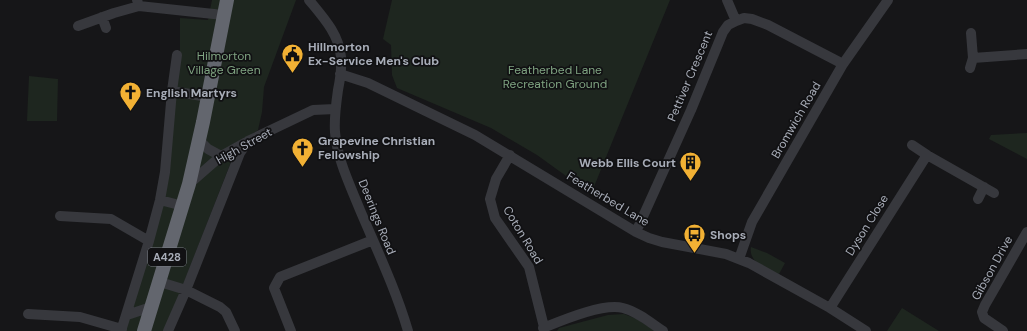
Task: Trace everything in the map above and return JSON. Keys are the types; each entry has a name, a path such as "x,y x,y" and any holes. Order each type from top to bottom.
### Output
{"highway":[{"name":"A428","path":"144,331 190,184 226,0"}],"street":[{"name":"Deerings Road","path":"309,0 328,23 336,40 341,57 335,109 335,133 339,156 408,331"},
{"path":"727,0 736,21 744,18 768,24 843,64"},
{"name":"Bromwich Road","path":"739,259 752,222 843,64 888,0"},
{"path":"78,26 138,3 223,15"},
{"path":"102,18 106,28"},
{"name":"Pettiver Crescent","path":"636,232 691,110 723,32 728,25 736,21"},
{"path":"971,33 971,63 1027,54"},
{"path":"28,314 80,317 122,330 160,200 165,172 172,91 177,55"},
{"name":"Featherbed Lane","path":"340,74 368,83 475,135 636,232 662,242 726,254 749,262 830,308 866,331"},
{"path":"172,91 208,97"},
{"name":"High Street","path":"190,184 221,156 248,141 313,110 335,109"},
{"path":"199,140 208,149 221,156"},
{"path":"168,331 186,290 240,153 248,141"},
{"path":"912,145 994,193"},
{"name":"Coton Road","path":"510,155 496,179 490,199 495,218 529,267 544,329"},
{"name":"Dyson Close","path":"830,308 927,155"},
{"path":"978,199 984,187"},
{"path":"160,200 183,206"},
{"path":"60,216 111,219 149,241"},
{"name":"Gibson Drive","path":"1003,331 984,318 982,312 1027,232"},
{"path":"291,331 274,288 280,277 373,240"},
{"path":"160,282 186,290 220,307 226,312 235,331"},
{"path":"127,315 151,307"},
{"path":"544,329 576,316 604,308 615,307 624,308 635,313 663,331"}],"green space":[{"name":"Hilmorton Village Green","path":"212,0 296,0 264,87 262,112 258,130 238,144 165,331 125,331 138,290 177,85 180,49 180,18 208,20"},
{"name":"Featherbed Lane Recreation Ground","path":"392,0 670,0 591,194 537,155 491,128 397,88 392,75 391,45 383,39"},
{"path":"29,76 58,79 57,121 27,121"},
{"path":"1027,133 1027,159 989,139 991,135"},
{"path":"751,247 767,253 785,263 779,274 760,265 751,253"},
{"path":"902,308 939,331 887,331"},
{"path":"624,314 637,319 655,331 557,331 559,328 608,315"}],"place":[{"name":"Hillmorton Ex-Service Men's Club","path":"293,74"},
{"name":"English Martyrs","path":"130,112"},
{"name":"Grapevine Christian Fellowship","path":"302,168"},
{"name":"Webb Ellis Court","path":"691,182"},
{"name":"Shops","path":"695,254"}]}
